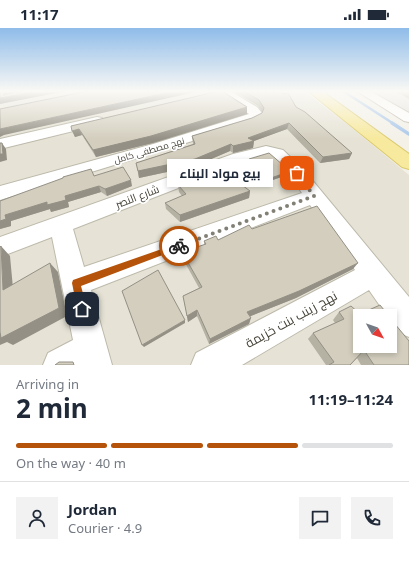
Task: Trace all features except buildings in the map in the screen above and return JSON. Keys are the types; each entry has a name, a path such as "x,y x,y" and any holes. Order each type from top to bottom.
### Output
{"main road":[{"path":"335,107 409,162"},
{"path":"350,107 409,148"}],"street":[{"name":"نهج مصطفى كامل","path":"0,193 159,147 255,116 256,113 247,107"},
{"path":"389,107 409,118"},
{"path":"0,144 106,119"},
{"name":"شارع النصر","path":"0,247 205,171 267,150 273,150 279,153 297,173 409,321"},
{"path":"76,283 314,196"},
{"path":"60,365 93,357 61,225"},
{"name":"نهج زينب بنت خزيمة","path":"208,365 373,274"}],"shaded area":[{"path":"0,107 324,107 409,175 409,365 0,365"},
{"path":"380,107 409,107 409,124"}],"waterway":[{"path":"367,107 394,124"},
{"path":"392,123 409,134"}],"way so far":[{"path":"179,246 314,196 297,173"}],"place":[{"name":"بيع مواد البناء","path":"297,173"}],"route":[{"path":"82,309 76,283 179,246"}]}
